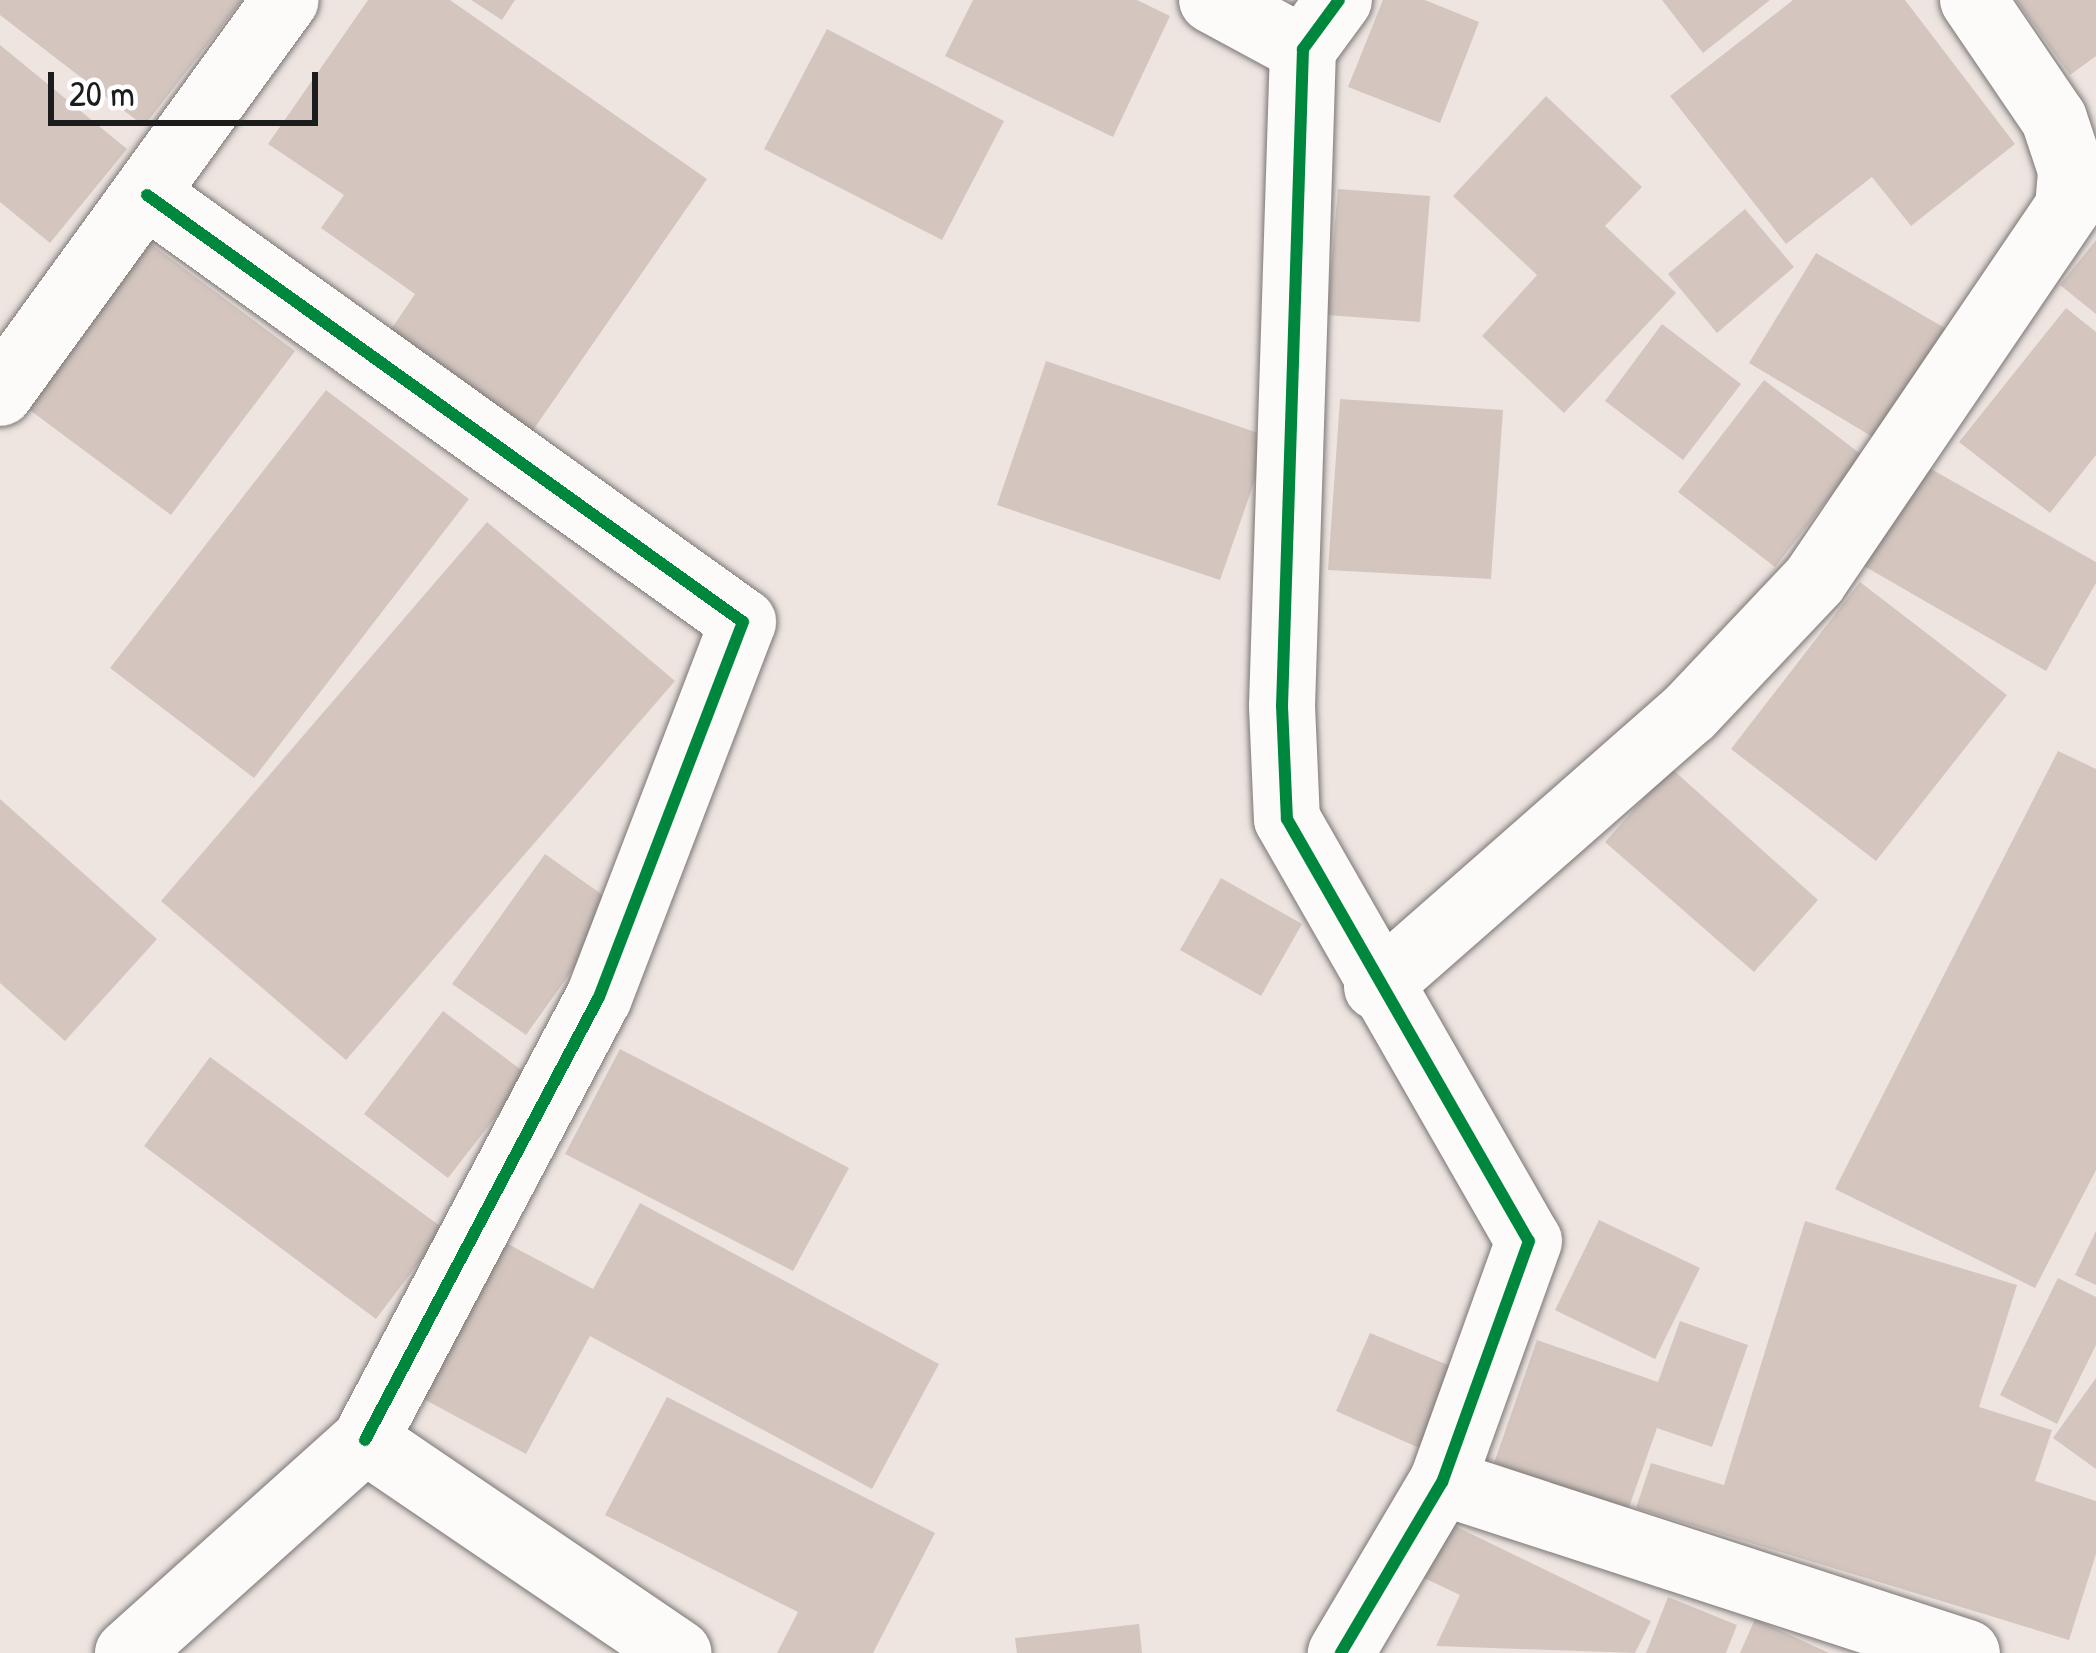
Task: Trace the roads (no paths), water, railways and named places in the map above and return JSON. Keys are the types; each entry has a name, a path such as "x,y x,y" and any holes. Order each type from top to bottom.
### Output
{"street":[{"path":"0,393 286,0"},
{"path":"1212,0 1321,25 1282,706 1287,819 1377,987 1529,1241 1442,1482 1341,1653"},
{"path":"1377,987 1690,712 1814,581 2068,207 2071,170 2054,119 1972,0"},
{"path":"128,1653 365,1440 599,997 743,622 147,195"},
{"path":"365,1440 678,1653"},
{"path":"1442,1482 1967,1653"}]}
